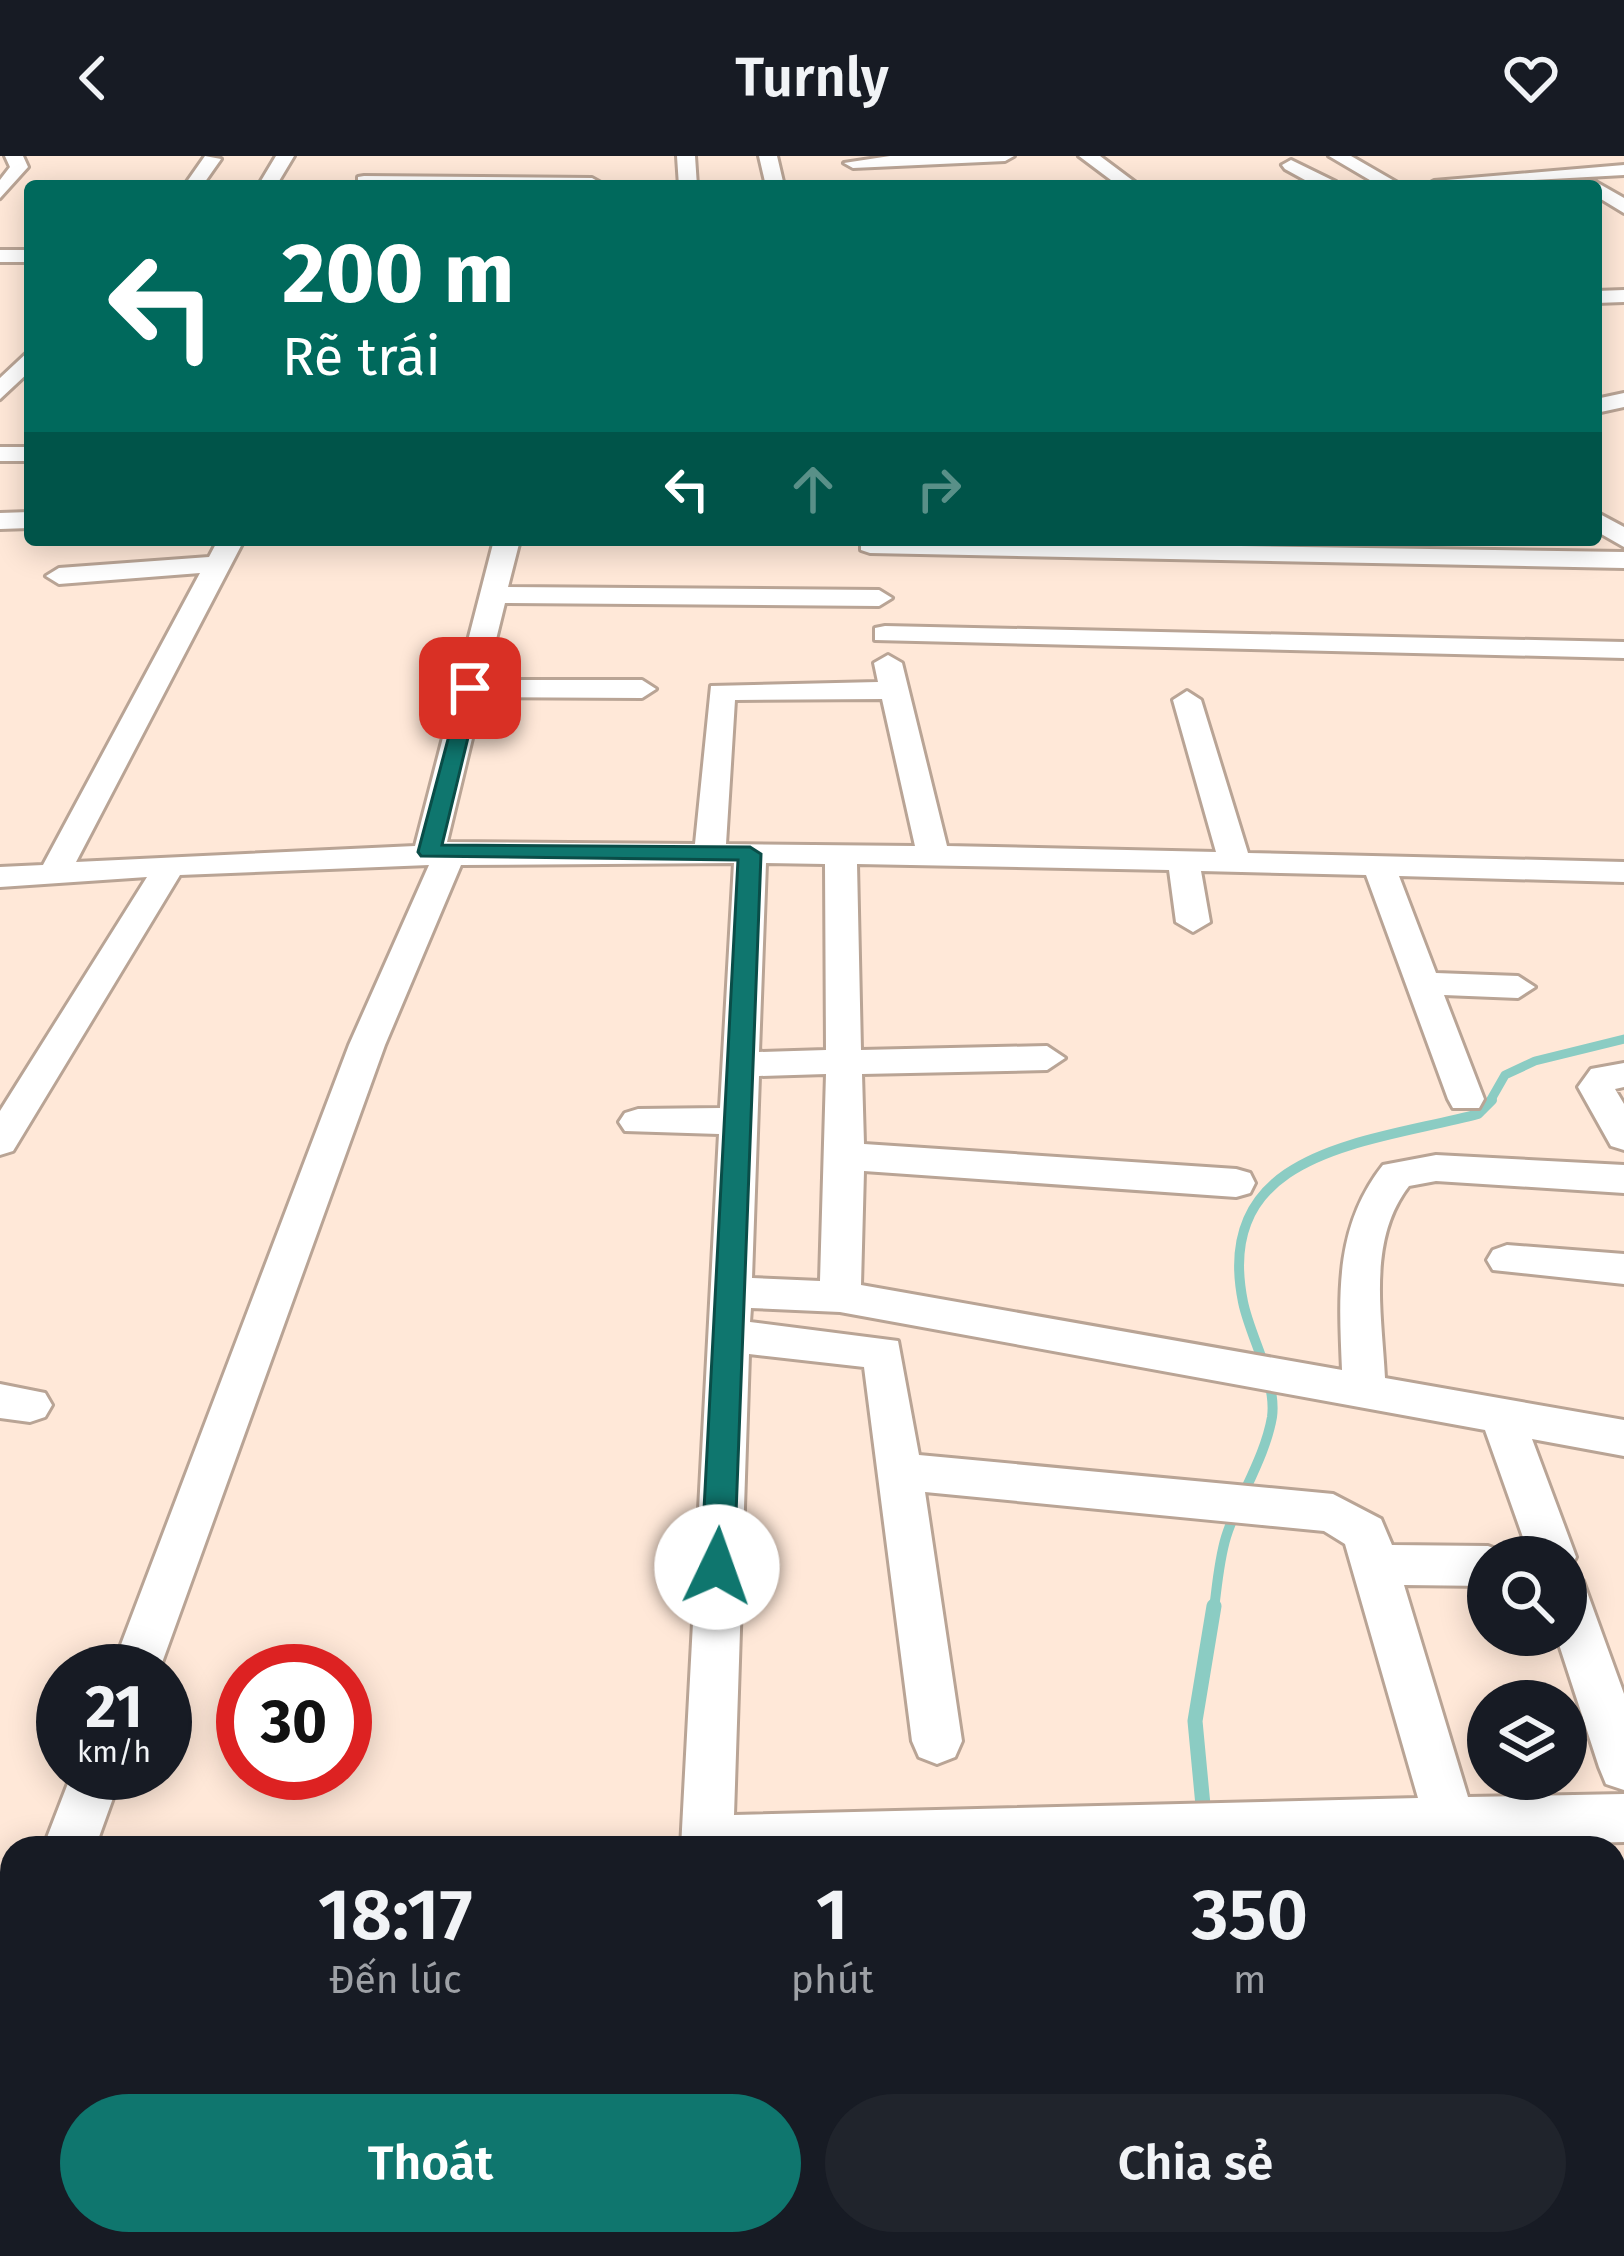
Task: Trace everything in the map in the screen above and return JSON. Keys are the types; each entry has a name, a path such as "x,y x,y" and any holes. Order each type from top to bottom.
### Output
{"street":[{"path":"0,193 19,166 14,156"},
{"path":"853,163 1005,156"},
{"path":"1091,158 1121,156"},
{"path":"1338,156 1383,180"},
{"path":"1091,158 1122,180"},
{"path":"1291,165 1319,180"},
{"path":"1505,180 1624,170"},
{"path":"1576,173 1586,180"},
{"path":"0,392 24,368"},
{"path":"145,1644 440,852 470,688 506,546"},
{"path":"871,546 890,690 933,856"},
{"path":"1038,546 1624,560"},
{"path":"59,576 225,552"},
{"path":"55,872 225,552"},
{"path":"494,595 878,598"},
{"path":"885,634 1624,650"},
{"path":"470,688 642,689"},
{"path":"708,1836 741,1064 721,692 890,690"},
{"path":"1187,700 1234,864"},
{"path":"0,877 440,852 933,856 1624,872"},
{"path":"840,1297 845,1156 841,856"},
{"path":"1184,863 1193,922"},
{"path":"0,1142 171,864"},
{"path":"1379,867 1466,1099"},
{"path":"1422,983 1518,987"},
{"path":"741,1064 1047,1058"},
{"path":"1624,1075 1604,1078 1596,1087 1624,1137"},
{"path":"638,1122 738,1121"},
{"path":"845,1156 1236,1183"},
{"path":"1364,1391 1363,1253 1386,1184 1397,1174 1436,1168 1624,1179"},
{"path":"1507,1260 1624,1269"},
{"path":"730,1314 840,1297 1624,1438"},
{"path":"730,1314 884,1353 937,1741"},
{"path":"1502,1416 1545,1536"},
{"path":"903,1472 1333,1513 1351,1522 1365,1533 1450,1822"},
{"path":"1374,1565 1467,1565"},
{"path":"1587,1656 1624,1767"},
{"path":"73,1836 87,1800"},
{"path":"942,1836 1450,1822 1541,1834 1624,1818"}],"waterway":[{"path":"1489,1103 1505,1075 1535,1061 1624,1039"},
{"path":"1489,1103 1492,1100"},
{"path":"1214,1609 1226,1537 1264,1448 1272,1417 1267,1374 1243,1302 1240,1251 1251,1212 1275,1183 1308,1162 1348,1146 1478,1114 1489,1103"},
{"path":"1204,1816 1195,1721 1214,1606"}],"route":[{"path":"470,688 429,852 750,854 717,1567"}]}
